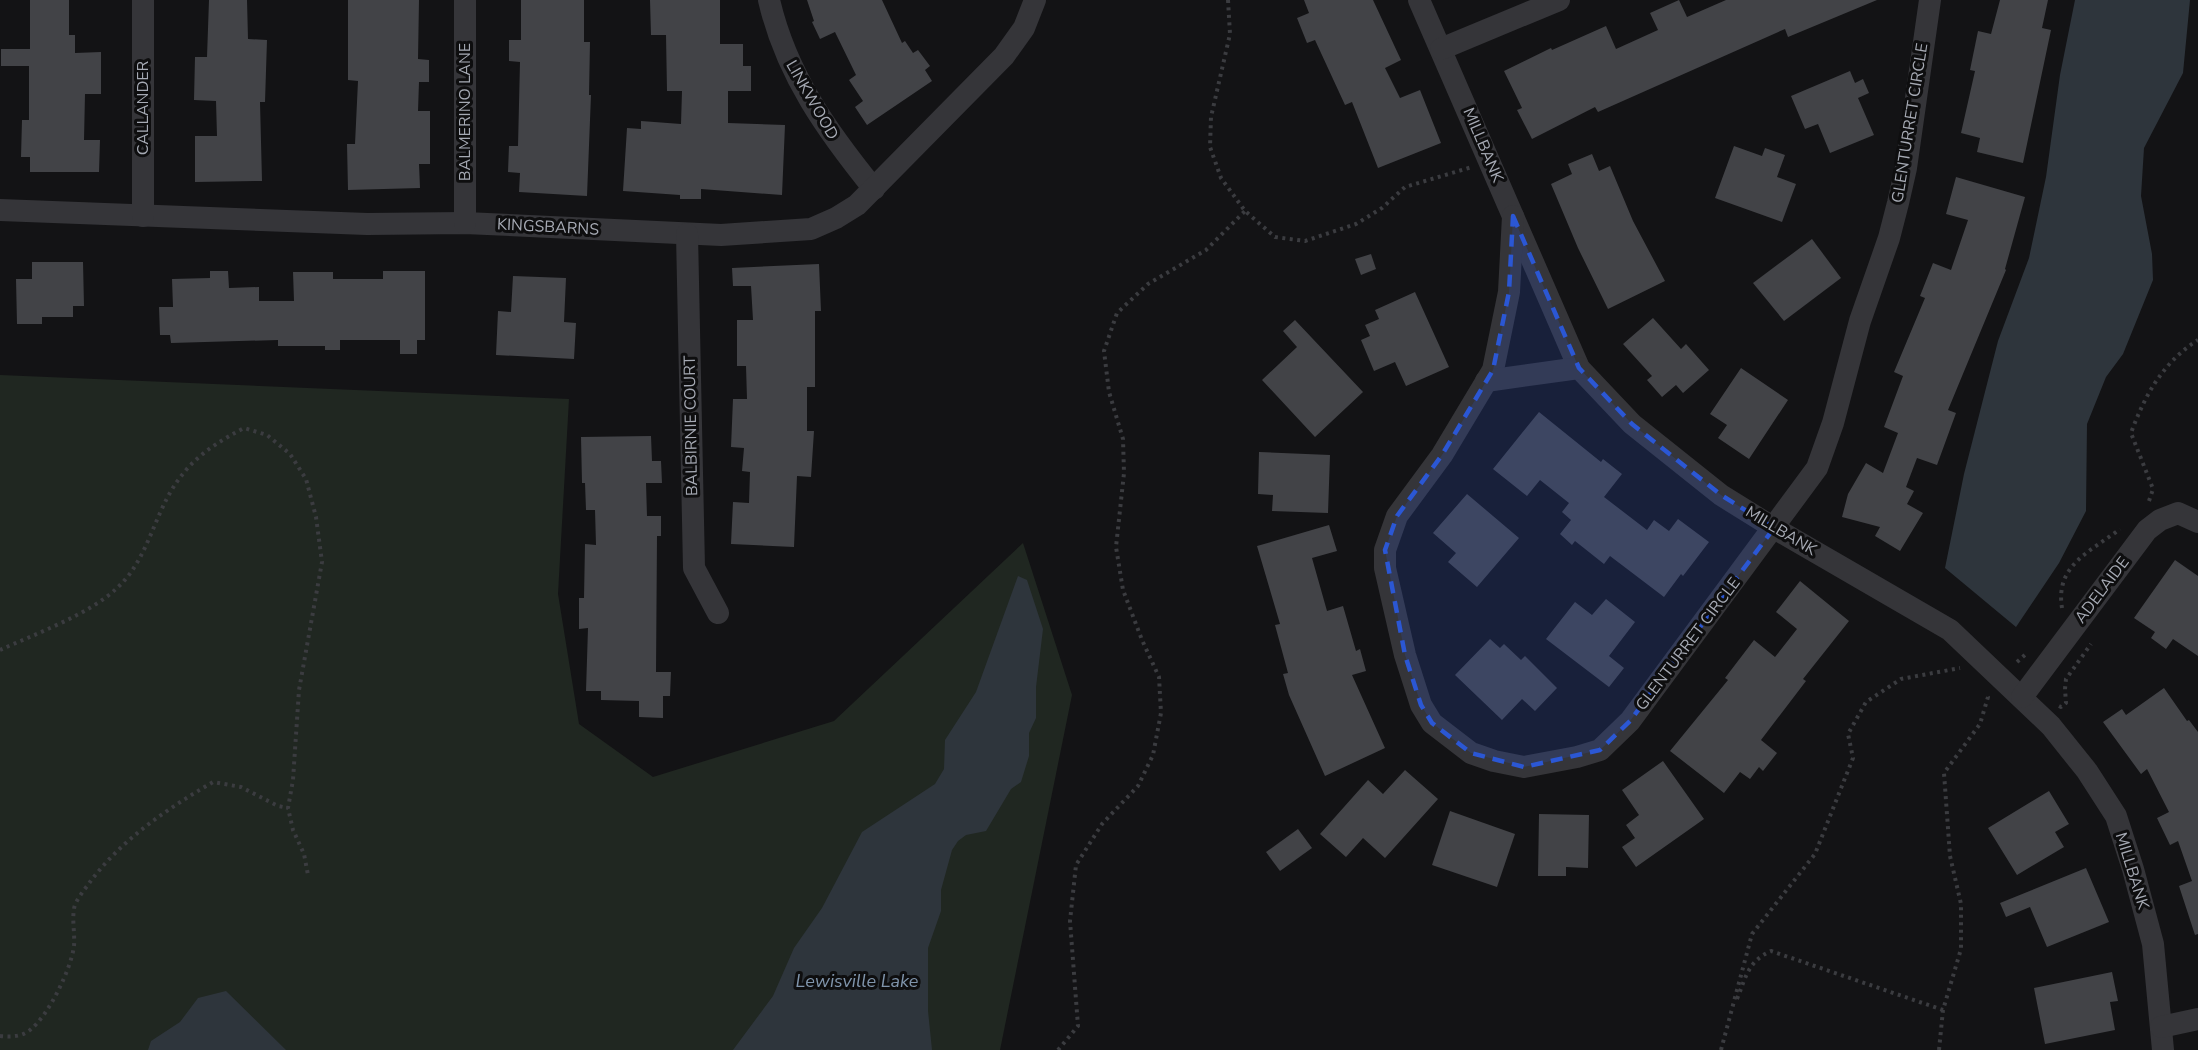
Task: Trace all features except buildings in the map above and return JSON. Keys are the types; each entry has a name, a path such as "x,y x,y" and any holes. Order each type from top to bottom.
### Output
{"street":[{"name":"CALLANDER","path":"143,0 143,216"},
{"name":"BALMERINO LANE","path":"465,0 465,223"},
{"name":"LINKWOOD","path":"769,0 779,38 805,95 840,147 874,189"},
{"name":"KINGSBARNS","path":"0,210 367,224 465,223 721,236 811,229 846,212 874,189 995,66 1018,37 1028,20 1035,0"},
{"name":"MILLBANK","path":"1419,0 1579,368 1632,424 1721,495 1950,630 2051,726 2087,771 2116,816 2133,869 2153,944 2163,1050"},
{"path":"1441,50 1559,0"},
{"name":"GLENTURRET CIRCLE","path":"1513,216 1509,292 1493,370 1442,455 1397,516 1384,550 1385,568 1405,655 1421,705 1432,723 1471,753 1494,761 1524,767 1577,757 1600,750 1630,721 1817,468 1833,423 1860,321 1889,238 1906,168 1930,0"},
{"name":"BALBIRNIE COURT","path":"687,234 694,568 718,612"},
{"path":"1486,381 1579,368"},
{"name":"ADELAIDE","path":"2022,697 2147,530 2160,520 2178,513 2198,522"},
{"path":"2161,1027 2198,1020"},
{"name":"MILLBANK","path":"2161,1027 2175,1050"}],"path":[{"path":"1228,0 1230,34 1211,117 1210,147 1221,178 1245,211 1275,237 1305,242 1356,224 1382,208 1405,187 1490,162"},
{"path":"1058,1050 1078,1026 1070,921 1076,866 1102,824 1138,786 1153,755 1161,713 1159,677 1123,590 1116,547 1124,473 1123,439 1109,392 1104,351 1117,313 1148,284 1206,250 1245,211"},
{"path":"2141,506 2150,500 2153,489 2131,433 2143,401 2159,376 2186,348 2198,340"},
{"path":"0,651 94,606 117,589 133,570 175,484 192,462 218,441 244,428 267,435 290,454 306,479 316,517 322,562 299,690 293,780 288,808 293,830 304,854 308,875"},
{"path":"2059,615 2062,609 2061,585 2068,572 2081,556 2125,526"},
{"path":"2055,701 2061,708 2066,703 2066,679 2092,641"},
{"path":"2018,662 2034,647"},
{"path":"1731,1016 1752,934 1815,854 1852,758 1848,734 1866,702 1900,679 1963,667"},
{"path":"1939,1050 1943,1010 1961,949 1961,904 1950,856 1944,773 1980,724 1988,697 1982,689"},
{"path":"0,1036 15,1037 30,1030 42,1017 68,969 74,946 74,907 90,882 115,852 144,826 213,782 241,787 279,806 288,808"},
{"path":"1720,1050 1750,967 1759,957 1771,951 1943,1010"}],"highlighted area":[{"path":"1513,216 1579,368 1632,424 1721,495 1774,528 1630,721 1600,750 1524,767 1471,753 1432,723 1421,705 1405,655 1385,550 1397,516 1442,455 1493,370 1509,292"}],"shaded area":[{"path":"0,375 569,399 558,594 579,724 653,777 834,721 1023,543 1072,695 1000,1050 0,1050"}],"water":[{"path":"2075,0 2190,0 2183,73 2144,148 2141,196 2152,254 2153,280 2123,354 2106,377 2087,424 2086,511 2059,563 2016,627 1945,568 1964,474 1998,341 2029,258 2046,177 2060,75"},
{"name":"Lewisville Lake","path":"1018,576 1027,580 1043,629 1036,687 1036,718 1029,733 1029,756 1021,782 1011,789 986,831 966,835 952,850 941,890 941,911 928,948 928,1011 932,1050 733,1050 773,996 794,948 822,908 862,832 935,784 944,769 945,740 976,692"},
{"path":"226,991 286,1050 148,1050 151,1041 180,1022 198,998"}]}
